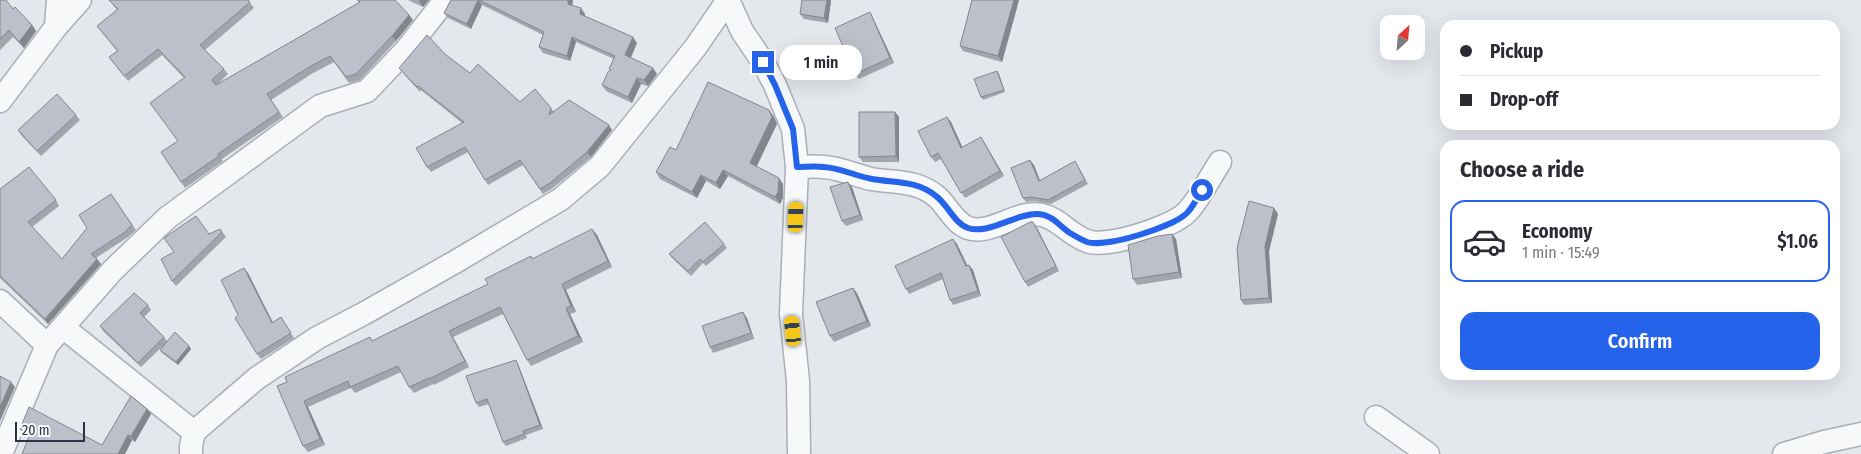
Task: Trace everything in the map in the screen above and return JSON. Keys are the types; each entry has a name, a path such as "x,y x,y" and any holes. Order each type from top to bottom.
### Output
{"street":[{"path":"56,27 58,0"},
{"path":"0,101 56,27 80,0"},
{"path":"191,454 194,432 257,378 317,338 455,262 561,199 600,166 696,48 728,0 742,31 763,62 775,85 793,129 797,167 791,314 798,381 799,454"},
{"path":"1,454 47,345 64,328 113,270 167,218 320,106 367,91 406,50 442,3"},
{"path":"797,167 824,167 888,182 908,182 937,196 950,214 967,227 979,229 1026,215 1040,214 1056,220 1070,233 1088,242 1101,244 1151,231 1175,222 1187,213 1220,162"},
{"path":"0,301 47,345"},
{"path":"64,328 194,432"},
{"path":"1376,417 1428,454"},
{"path":"1784,454 1861,434"}],"building":[{"path":"0,0 6,0 13,9 15,7 32,25 19,42 9,30 0,39"},
{"path":"109,0 248,0 250,2 200,45 224,69 212,80 216,85 360,2 358,0 395,0 409,15 356,74 346,77 330,56 267,94 279,112 181,182 161,152 178,141 150,103 185,77 158,49 124,76 109,57 118,51 97,26 118,9"},
{"path":"451,0 478,0 467,24 444,13"},
{"path":"479,0 568,0 568,4 581,8 580,14 633,37 625,55 653,68 644,80 637,78 628,97 602,85 608,72 611,70 609,69 615,56 572,37 567,56 539,47 544,32"},
{"path":"802,0 827,0 824,18 800,14"},
{"path":"972,0 1014,0 998,56 960,46"},
{"path":"870,12 890,58 855,74 835,28"},
{"path":"427,35 446,55 470,73 478,64 520,102 535,89 551,108 549,115 569,100 609,125 587,152 540,189 520,160 485,180 465,147 427,167 416,148 464,122 417,87 399,68"},
{"path":"997,71 1004,90 981,97 974,79"},
{"path":"708,82 769,110 772,117 750,163 779,178 778,192 775,197 723,170 716,183 701,175 692,192 656,172 670,147 676,150"},
{"path":"57,94 76,115 37,151 18,130"},
{"path":"859,112 895,112 896,156 859,157"},
{"path":"947,117 961,148 981,137 1000,171 961,193 938,153 931,157 918,131"},
{"path":"1030,160 1039,181 1075,161 1085,180 1048,200 1031,197 1023,198 1011,168"},
{"path":"29,167 56,200 28,222 62,259 87,228 79,215 111,194 132,225 125,232 91,254 97,259 45,319 0,276 0,189"},
{"path":"848,182 860,215 842,221 830,187"},
{"path":"1249,201 1274,208 1265,246 1269,298 1241,300 1237,248"},
{"path":"196,216 209,234 220,229 222,232 172,281 161,259 174,252 164,238"},
{"path":"705,222 724,244 703,262 700,259 688,271 669,254"},
{"path":"1033,222 1056,266 1025,282 1001,237"},
{"path":"592,229 608,261 562,284 571,306 566,308 578,336 527,360 500,307 449,331 465,361 429,379 409,387 398,366 350,387 348,381 304,401 320,439 303,446 277,386 287,382 285,377 370,337 372,341 488,284 485,279 531,256 532,259"},
{"path":"1172,234 1179,272 1133,279 1128,245"},
{"path":"953,239 966,266 969,265 978,291 950,300 941,273 906,289 895,266"},
{"path":"244,268 272,323 281,317 291,333 257,354 235,318 238,315 221,280"},
{"path":"853,288 867,321 830,336 816,302"},
{"path":"134,293 148,305 140,313 164,337 138,363 100,326"},
{"path":"743,312 751,333 710,347 702,326"},
{"path":"175,332 189,346 176,362 160,350"},
{"path":"516,360 540,425 523,431 524,434 503,442 487,399 476,403 466,376"},
{"path":"0,376 11,382 0,407"},
{"path":"131,396 147,409 131,436 128,435 118,454 22,454 30,434 20,429 29,407 102,445"}],"route":[{"path":"763,62 775,85 793,129 797,167 824,167 888,182 908,182 922,187 937,196 950,214 967,227 979,229 1026,215 1040,214 1056,220 1070,233 1088,242 1101,244 1118,241 1175,222 1187,213 1202,190"}]}
